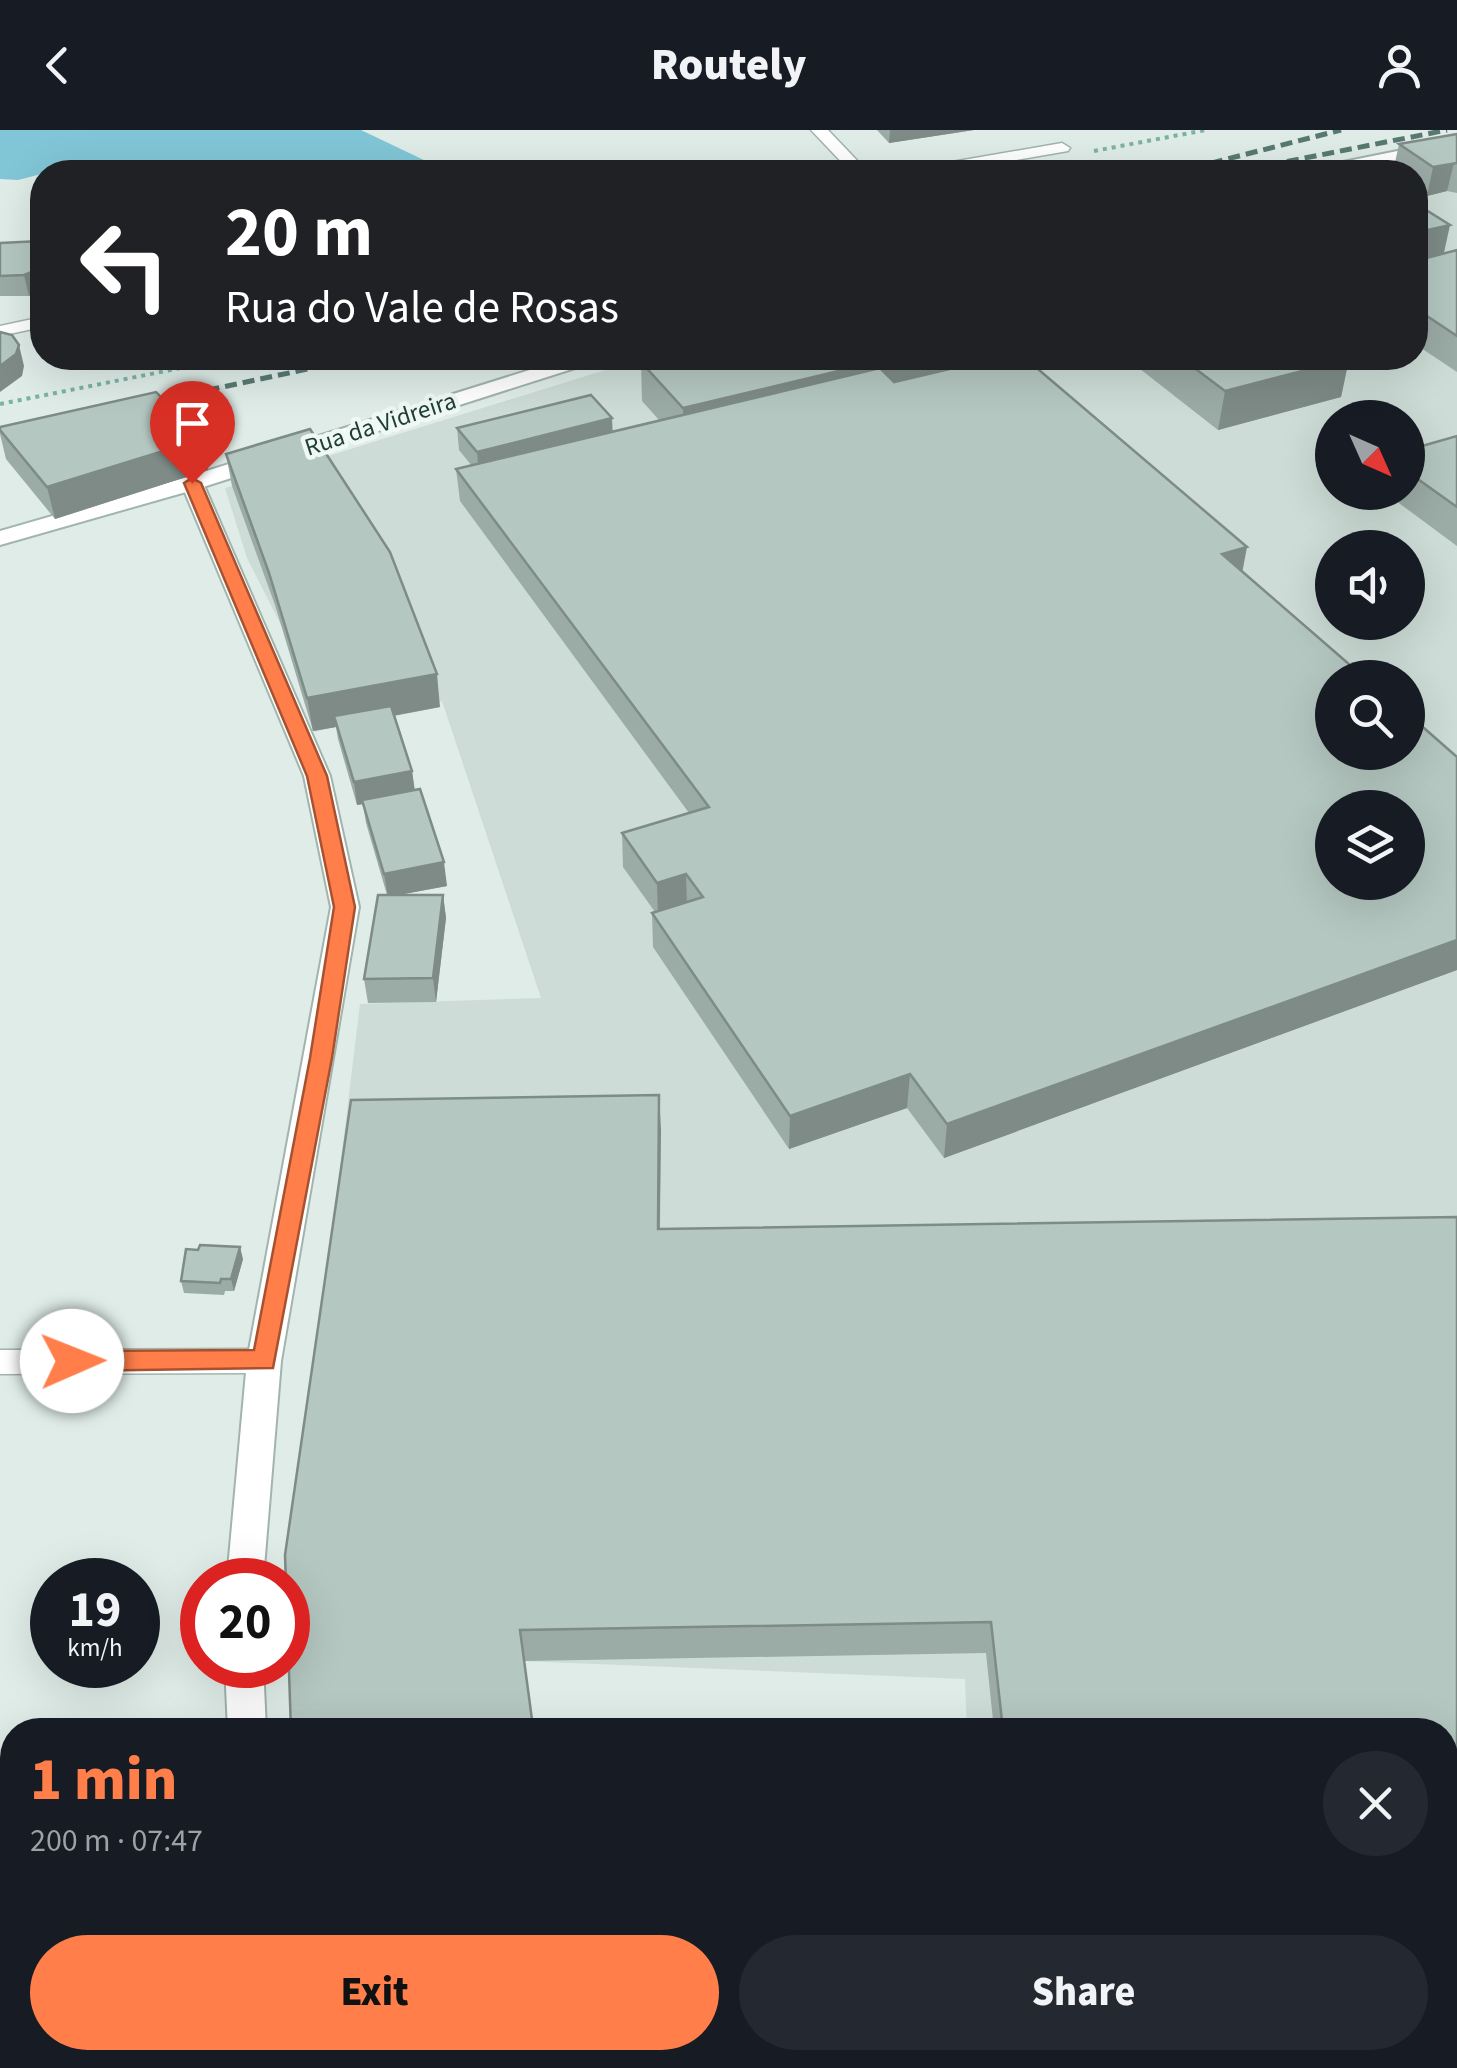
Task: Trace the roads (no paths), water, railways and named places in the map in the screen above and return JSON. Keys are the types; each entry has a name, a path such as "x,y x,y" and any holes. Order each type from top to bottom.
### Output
{"street":[{"path":"1378,160 1457,144"},
{"name":"Rua da Vidreira","path":"0,538 192,483 547,370"},
{"path":"192,483 317,776 344,907 321,1058 264,1360 247,1558"},
{"path":"245,1688 246,1718"}],"lane":[{"path":"818,130 848,160"},
{"path":"992,160 1062,148 1045,130"},
{"path":"0,332 30,325"},
{"path":"0,1362 264,1360"}],"water":[{"path":"0,130 361,130 424,160 30,160 30,177 0,179"}],"railway":[{"path":"1223,160 1341,130"},
{"path":"1295,160 1447,130"},
{"path":"137,405 303,370"}]}
